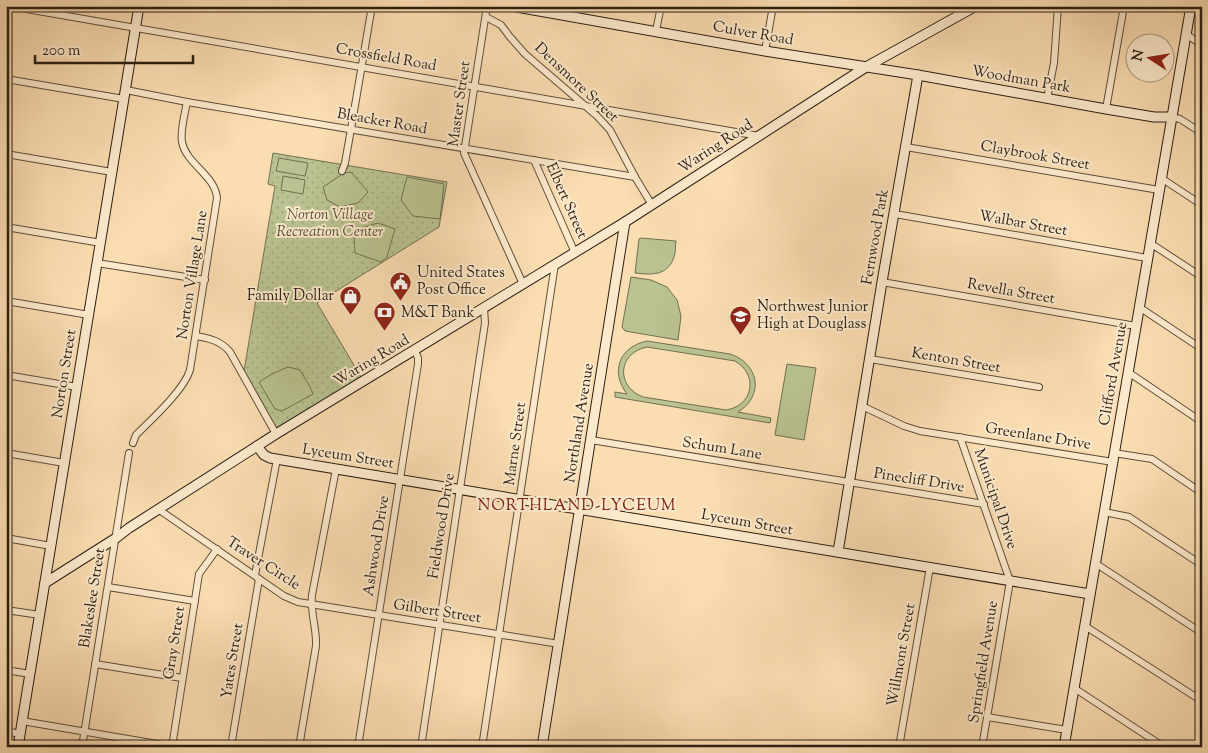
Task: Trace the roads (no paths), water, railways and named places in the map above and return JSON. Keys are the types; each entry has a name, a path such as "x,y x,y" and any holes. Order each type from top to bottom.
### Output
{"street":[{"name":"Crossfield Road","path":"9,6 759,136"},
{"name":"Norton Street","path":"18,747 139,6"},
{"path":"342,172 372,6"},
{"name":"Master Street","path":"487,6 464,152 523,284"},
{"name":"Culver Road","path":"511,6 866,67"},
{"path":"656,31 661,6"},
{"path":"765,51 773,6"},
{"path":"866,67 976,6"},
{"path":"1047,99 1054,63 1058,6"},
{"path":"1106,109 1124,6"},
{"name":"Clifford Avenue","path":"1064,747 1191,6"},
{"name":"Densmore Street","path":"486,17 501,25 526,54 598,116 610,130 652,205"},
{"path":"1186,34 1202,45"},
{"name":"Woodman Park","path":"866,67 1154,117 1171,117"},
{"name":"Waring Road","path":"45,583 276,434 625,222 866,67"},
{"name":"Fernwood Park","path":"838,552 918,75"},
{"name":"Bleacker Road","path":"6,79 187,102 636,177"},
{"name":"Norton Village Lane","path":"133,443 136,435 186,380 190,370 205,280 217,193 212,183 183,146 182,132 187,102"},
{"path":"1171,117 1180,119 1202,133"},
{"name":"Claybrook Street","path":"906,147 1159,190"},
{"path":"6,154 112,172"},
{"name":"Elbert Street","path":"534,160 575,253"},
{"path":"1161,178 1202,205"},
{"name":"Walbar Street","path":"895,214 1148,258"},
{"name":"Northland Avenue","path":"542,747 625,222"},
{"path":"6,227 100,243"},
{"path":"1150,242 1202,277"},
{"path":"97,263 205,280"},
{"name":"Marne Street","path":"482,747 555,264"},
{"name":"Revella Street","path":"882,282 1136,326"},
{"path":"6,301 89,315"},
{"path":"1139,307 1202,349"},
{"name":"Fieldwood Drive","path":"421,747 485,324 484,308"},
{"path":"196,336 216,341 226,347 276,434"},
{"name":"Ashwood Drive","path":"358,747 418,364 415,350"},
{"name":"Kenton Street","path":"870,359 1039,387"},
{"path":"1128,372 1202,422"},
{"path":"6,375 77,387"},
{"name":"Municipal Drive","path":"862,406 904,426 920,431 960,437 1010,581"},
{"name":"Greenlane Drive","path":"960,437 1114,457 1152,459 1202,493"},
{"name":"Schum Lane","path":"591,440 850,483"},
{"name":"Lyceum Street","path":"257,446 264,455 270,458 1090,594"},
{"path":"6,453 64,463"},
{"name":"Blakeslee Street","path":"82,747 129,453"},
{"name":"Yates Street","path":"231,747 277,459"},
{"path":"311,605 336,469"},
{"name":"Pinecliff Drive","path":"850,483 984,504"},
{"name":"Traver Circle","path":"158,509 291,599 311,605 316,630 316,646 299,747"},
{"path":"1104,512 1129,517 1202,565"},
{"path":"6,538 51,546"},
{"name":"Gray Street","path":"173,747 199,574 217,549"},
{"path":"1096,563 1202,633"},
{"name":"Willmont Street","path":"899,747 930,567"},
{"name":"Springfield Avenue","path":"982,747 1010,581"},
{"path":"108,587 195,601"},
{"name":"Gilbert Street","path":"311,605 559,644"},
{"path":"6,610 40,615"},
{"path":"1085,626 1202,702"},
{"path":"95,664 182,678"},
{"path":"6,670 30,674"},
{"path":"1074,688 1164,747"},
{"path":"987,716 1067,730"},
{"path":"22,721 173,747"},
{"path":"6,731 20,734"}],"place":[{"name":"United States Post Office","path":"401,301"},
{"name":"Family Dollar","path":"350,315"},
{"name":"M&T Bank","path":"385,332"},
{"name":"Northwest Junior High at Douglass","path":"741,335"}],"district":[{"name":"NORTHLAND-LYCEUM","path":"577,506"}],"park label":[{"name":"Norton Village Recreation Center","path":"330,224"}]}
